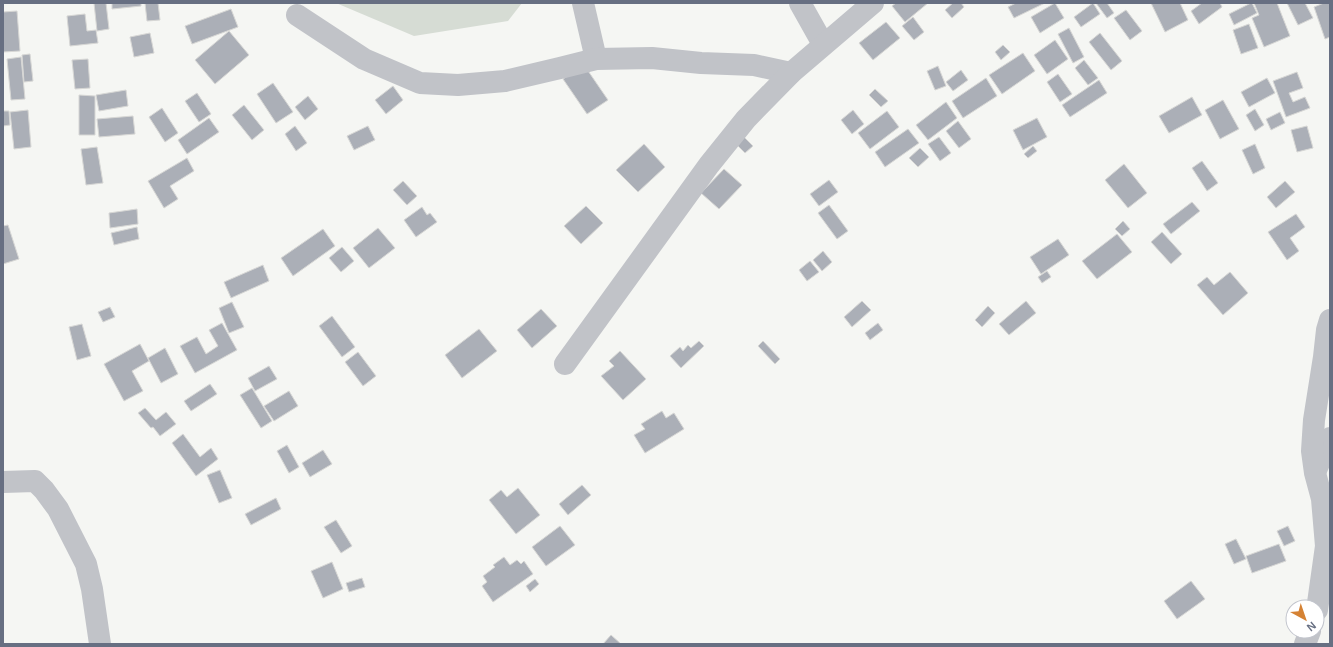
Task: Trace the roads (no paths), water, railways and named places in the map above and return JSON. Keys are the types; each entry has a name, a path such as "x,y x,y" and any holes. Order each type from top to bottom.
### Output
{"street":[{"path":"583,3 596,58"},
{"path":"800,3 823,44"},
{"path":"565,364 708,165 746,119 791,72 873,3"},
{"path":"297,15 364,59 420,83 458,85 505,81 596,58 652,58 701,63 754,64 791,72"},
{"path":"1319,599 1326,546 1322,499 1315,473 1312,450 1314,420 1327,330 1330,320"},
{"path":"1315,473 1330,438"},
{"path":"3,482 35,482 44,490 58,510 86,564 92,589 100,644"}]}
